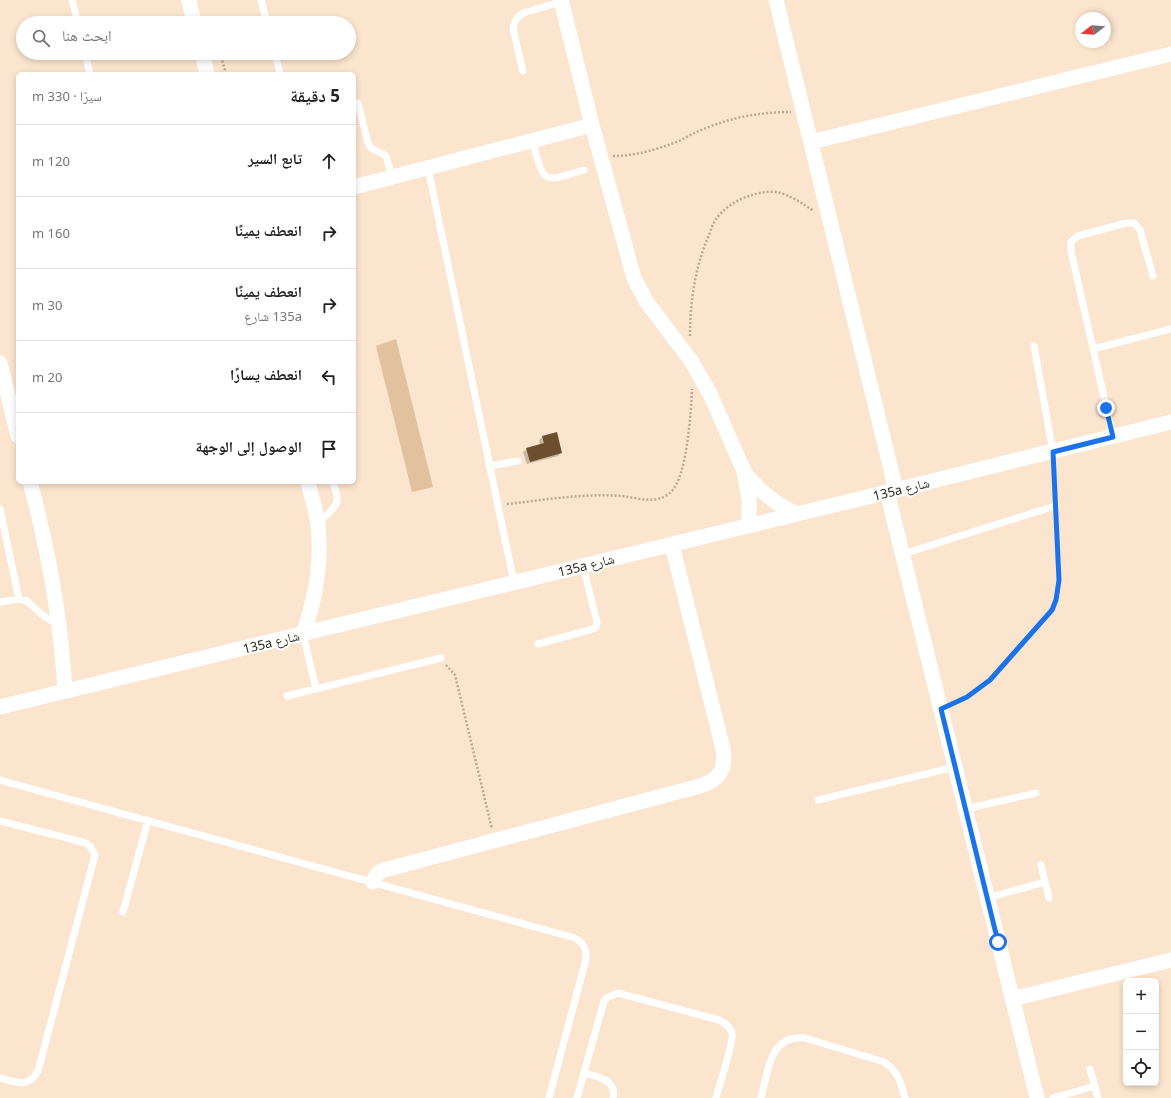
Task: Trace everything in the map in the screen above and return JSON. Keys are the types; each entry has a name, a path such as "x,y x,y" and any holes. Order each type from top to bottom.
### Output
{"street":[{"path":"189,0 192,16"},
{"path":"776,0 804,112 892,491 903,554 1037,1098"},
{"path":"561,1 600,157 634,278 646,301 692,362 710,394 744,471 754,485 767,497 781,507 796,514"},
{"path":"811,142 1171,54"},
{"path":"204,60 207,72"},
{"path":"356,187 592,125"},
{"path":"0,364 16,428"},
{"name":"135a شارع","path":"0,707 672,545 1171,422"},
{"path":"744,471 749,499 749,526"},
{"path":"31,484 49,557 60,624 65,692"},
{"path":"303,634 312,610 318,580 320,551 318,523 308,484"},
{"path":"373,882 377,874 384,870 709,783 717,777 723,769 723,749 672,545"},
{"path":"1012,999 1171,960"}],"lane":[{"path":"72,0 76,16"},
{"path":"261,0 265,16"},
{"path":"523,71 513,29 514,22 523,13 561,1"},
{"path":"87,60 90,72"},
{"path":"277,60 280,72"},
{"path":"358,103 368,143 371,148 386,156 392,178"},
{"path":"532,141 540,169 547,177 552,179 584,170"},
{"path":"428,168 514,583"},
{"path":"1113,437 1071,251 1071,242 1074,238 1126,223 1134,223 1140,230 1153,276"},
{"path":"1093,349 1171,329"},
{"path":"1034,346 1053,452"},
{"path":"489,466 518,460"},
{"path":"318,523 333,509 337,502 334,484"},
{"path":"903,554 1056,506"},
{"path":"0,509 19,599"},
{"path":"538,644 596,627 597,622 583,566"},
{"path":"0,602 19,599 27,601 41,614 60,624"},
{"path":"303,634 316,689"},
{"path":"286,696 441,658"},
{"path":"818,800 955,767"},
{"path":"0,780 373,882 575,938 581,941 585,946 586,959 549,1098"},
{"path":"965,809 1036,793"},
{"path":"124,912 148,820"},
{"path":"0,821 86,843 93,850 95,855 38,1071 35,1077 30,1081 23,1083 0,1078"},
{"path":"1041,865 1049,898"},
{"path":"987,898 1045,882"},
{"path":"576,1098 604,1002 612,994 623,993 725,1022 729,1027 732,1038 716,1098"},
{"path":"761,1098 774,1051 787,1039 796,1037 805,1038 884,1062 890,1066 899,1078 905,1098"},
{"path":"1090,1069 1098,1098"},
{"path":"584,1073 605,1079 610,1083 613,1088 613,1098"},
{"path":"1052,1098 1095,1086"}],"path":[{"path":"222,60 225,72"},
{"path":"600,157 621,156 661,148 727,120 778,112 804,112"},
{"path":"941,709 967,697 990,680 1052,610 1056,600 1059,580 1053,452"},
{"path":"441,658 455,674 495,841"}],"shaded area":[{"path":"396,339 433,487 412,492 376,346"}],"building":[{"path":"557,432 562,453 530,462 526,448 544,443 542,436"}],"route":[{"path":"998,942 941,709 967,697 990,680 1052,610 1059,590 1053,452 1113,437 1106,408"}]}
